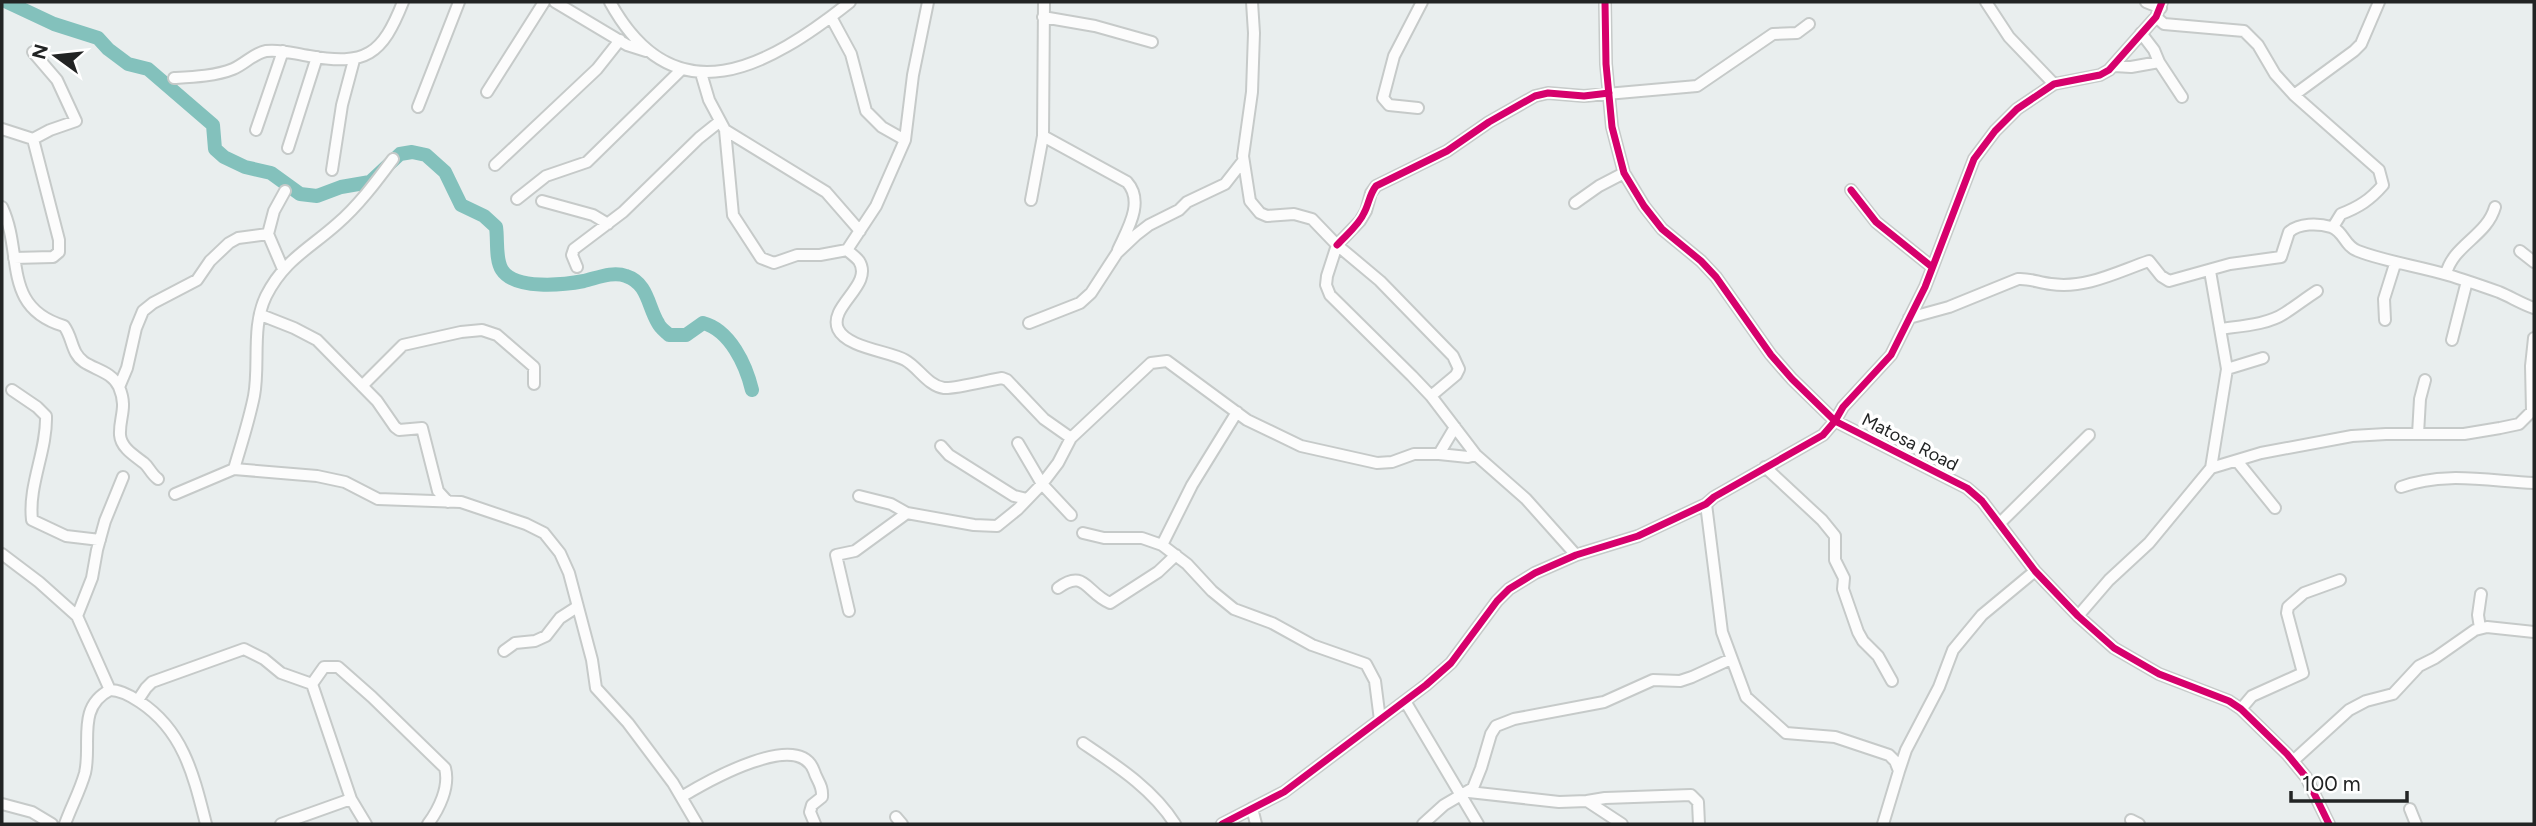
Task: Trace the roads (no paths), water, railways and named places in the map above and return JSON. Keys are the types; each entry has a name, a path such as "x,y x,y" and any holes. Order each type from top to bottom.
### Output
{"street":[{"path":"174,78 196,77 233,69 263,51 354,60 371,53 382,41 403,2"},
{"path":"418,107 459,2"},
{"path":"487,92 544,2"},
{"path":"555,2 620,40 681,70 701,73 718,72 758,60 803,37 850,2"},
{"path":"610,2 619,18 648,52"},
{"path":"701,73 722,126 733,215 761,258 774,263 797,255 820,255 847,250 876,206 905,140 913,75 928,2"},
{"path":"1031,200 1043,135 1044,2"},
{"path":"1252,2 1252,92 1243,161 1250,201 1260,213 1267,216 1294,214 1308,217 1380,281 1457,361 1459,369 1456,375 1431,396"},
{"path":"1418,108 1389,105 1383,98 1394,56 1422,2"},
{"name":"Matosa Road","path":"1605,2 1606,64 1612,127 1624,173 1662,229 1716,277 1771,355 1792,379 1835,421 1967,488 1982,501 2035,570 2078,616 2126,657 2242,709 2293,761 2315,791 2329,824"},
{"path":"1986,2 2009,37 2054,84"},
{"path":"2146,2 2159,9 2164,23 2244,31 2258,45 2275,74 2294,94 2379,170 2383,185 2372,198 2354,210 2341,214 2333,227"},
{"path":"2294,94 2361,44 2379,2"},
{"path":"1222,824 1284,792 1405,701 1451,663 1502,594 1535,573 1576,555 1638,536 1706,504 1823,435 1843,407 1891,355 1932,267 1974,159 1995,131 2017,109 2054,84 2100,75 2114,66 2159,9"},
{"path":"831,17 851,54 866,111 871,119 905,140"},
{"path":"1043,17 1095,26 1152,42"},
{"path":"1576,555 1526,499 1476,455 1431,396 1350,312 1330,295 1326,285 1327,276 1337,245 1360,221 1376,186 1447,151 1535,96 1548,93 1584,96 1697,86 1773,34 1797,33 1809,24"},
{"path":"2141,33 2182,97"},
{"path":"495,166 597,69 620,40"},
{"path":"256,130 283,51"},
{"path":"2,129 33,139 76,121 57,80 33,52"},
{"path":"288,148 317,57"},
{"path":"332,170 342,105 354,60"},
{"path":"2114,66 2131,67 2159,62"},
{"path":"517,199 547,176 587,162 681,70"},
{"path":"722,126 826,192 860,231"},
{"path":"577,267 572,255 574,249 623,212 699,138 722,126"},
{"path":"1029,323 1080,303 1091,293 1117,253 1134,211 1133,189 1127,182 1043,135"},
{"path":"14,258 53,257 59,252 59,240 33,139"},
{"path":"234,469 254,397 256,342 266,296 283,269 299,252 338,224 393,159"},
{"path":"1117,253 1149,225 1179,210 1187,202 1225,184 1243,161"},
{"path":"1575,203 1624,173"},
{"path":"1851,190 1876,222 1932,267"},
{"path":"283,269 268,234 274,211 285,191"},
{"path":"541,201 593,215 608,224"},
{"path":"2,207 14,244 21,292 41,317 64,326 70,337 71,347 82,360 106,373 119,387 124,403 120,439 126,449 158,479"},
{"path":"2446,274 2449,263 2483,228 2492,217 2495,207"},
{"path":"1909,318 1949,307 2018,279 2051,284 2094,282 2149,261 2161,276 2169,281 2239,262 2281,257 2288,235 2296,227 2319,225 2338,230 2351,249 2395,264 2446,274 2534,308"},
{"path":"119,387 132,355 136,328 143,311 197,280 210,261 229,243 268,234"},
{"path":"847,250 859,260 861,271 837,321 843,335 866,348 907,361 940,387 1002,378 1007,380 1044,419 1071,438"},
{"path":"2520,251 2534,262"},
{"path":"2385,320 2384,299 2395,264"},
{"path":"2078,616 2109,580 2149,543 2211,468 2227,369 2210,271"},
{"path":"2452,340 2466,281"},
{"path":"2220,329 2266,321 2286,313 2317,291"},
{"path":"261,315 310,335 377,401 395,427 403,430 419,426 422,428 438,491 448,502"},
{"path":"362,386 403,345 439,335 482,330 497,335 534,367 534,384"},
{"path":"2211,468 2261,453 2331,439 2386,434 2464,434 2519,424 2533,411 2531,366 2534,338"},
{"path":"2227,369 2263,358"},
{"path":"859,496 891,504 907,513 974,526 997,526 1042,484 1058,463 1071,438 1155,361 1167,361 1247,420 1301,446 1377,463 1392,462 1414,454 1468,457 1476,455"},
{"path":"2418,434 2420,399 2425,380"},
{"path":"12,390 46,416 47,432 33,490 32,520 66,536 100,540"},
{"path":"1162,545 1192,485 1237,412"},
{"path":"1439,454 1455,428"},
{"path":"1999,524 2089,435"},
{"path":"1018,443 1042,484 1071,515"},
{"path":"941,446 948,455 1014,496 1027,499"},
{"path":"2237,461 2275,508"},
{"path":"1765,467 1835,536 1835,560 1844,578 1843,589 1858,632 1878,656 1892,681"},
{"path":"175,494 234,469 317,476 345,482 378,499 461,502 544,533 560,553 569,573 592,660 596,688 628,723 683,796 697,824"},
{"path":"77,616 92,578 100,540 123,477"},
{"path":"2401,487 2439,477 2534,483"},
{"path":"1706,504 1720,622 1741,688 1751,704 1786,733 1822,735 1869,747 1889,755 1899,771"},
{"path":"849,611 836,555 855,551 907,513"},
{"path":"1083,533 1104,538 1142,538 1162,545 1176,555 1224,603 1234,609 1272,623 1312,645 1366,664 1375,681 1380,720"},
{"path":"2,554 77,616 110,690"},
{"path":"1058,588 1069,579 1075,579 1085,583 1097,596 1110,603 1158,572 1176,555"},
{"path":"1883,824 1913,733 1939,687 1953,650 1982,615 2035,570"},
{"path":"2242,709 2252,696 2302,673 2287,613 2288,607 2304,593 2340,580"},
{"path":"2480,628 2478,615 2481,594"},
{"path":"504,651 515,643 535,641 546,636 560,618 577,607"},
{"path":"2293,761 2350,710 2366,701 2393,694 2418,666 2480,628 2534,632"},
{"path":"138,700 152,682 244,649 264,659 281,673 312,684"},
{"path":"1423,824 1444,805 1465,794 1482,768 1491,734 1496,726 1514,719 1604,702 1653,680 1680,681 1731,659"},
{"path":"312,684 324,667 338,667 445,768 447,777 441,803 428,824"},
{"path":"312,684 351,799 366,824"},
{"path":"65,824 85,774 89,712 97,700 110,690 121,691 138,700 160,718 181,747 195,780 206,824"},
{"path":"1405,701 1450,781 1465,794 1478,824"},
{"path":"1083,743 1125,771 1159,803 1175,824"},
{"path":"683,796 749,763 784,754 799,755 808,760 821,784 822,797 810,812 815,824"},
{"path":"1465,794 1559,802 1691,795 1698,803 1699,824"},
{"path":"281,824 351,799"},
{"path":"1587,802 1622,824"},
{"path":"2,804 29,810 52,824"},
{"path":"1252,808 1256,824"},
{"path":"2410,809 2416,824"}],"waterway":[{"path":"7,2 54,24 98,38 128,64 148,69 213,125 215,149 224,157 245,167 271,173 300,194 317,196 341,187 370,182 400,154 412,152 426,155 445,172 461,205 484,216 496,227 498,260 508,276 517,281 552,285 616,274 633,279 643,290 659,325 669,335 686,335 703,323 721,333 741,360 752,390"}]}
